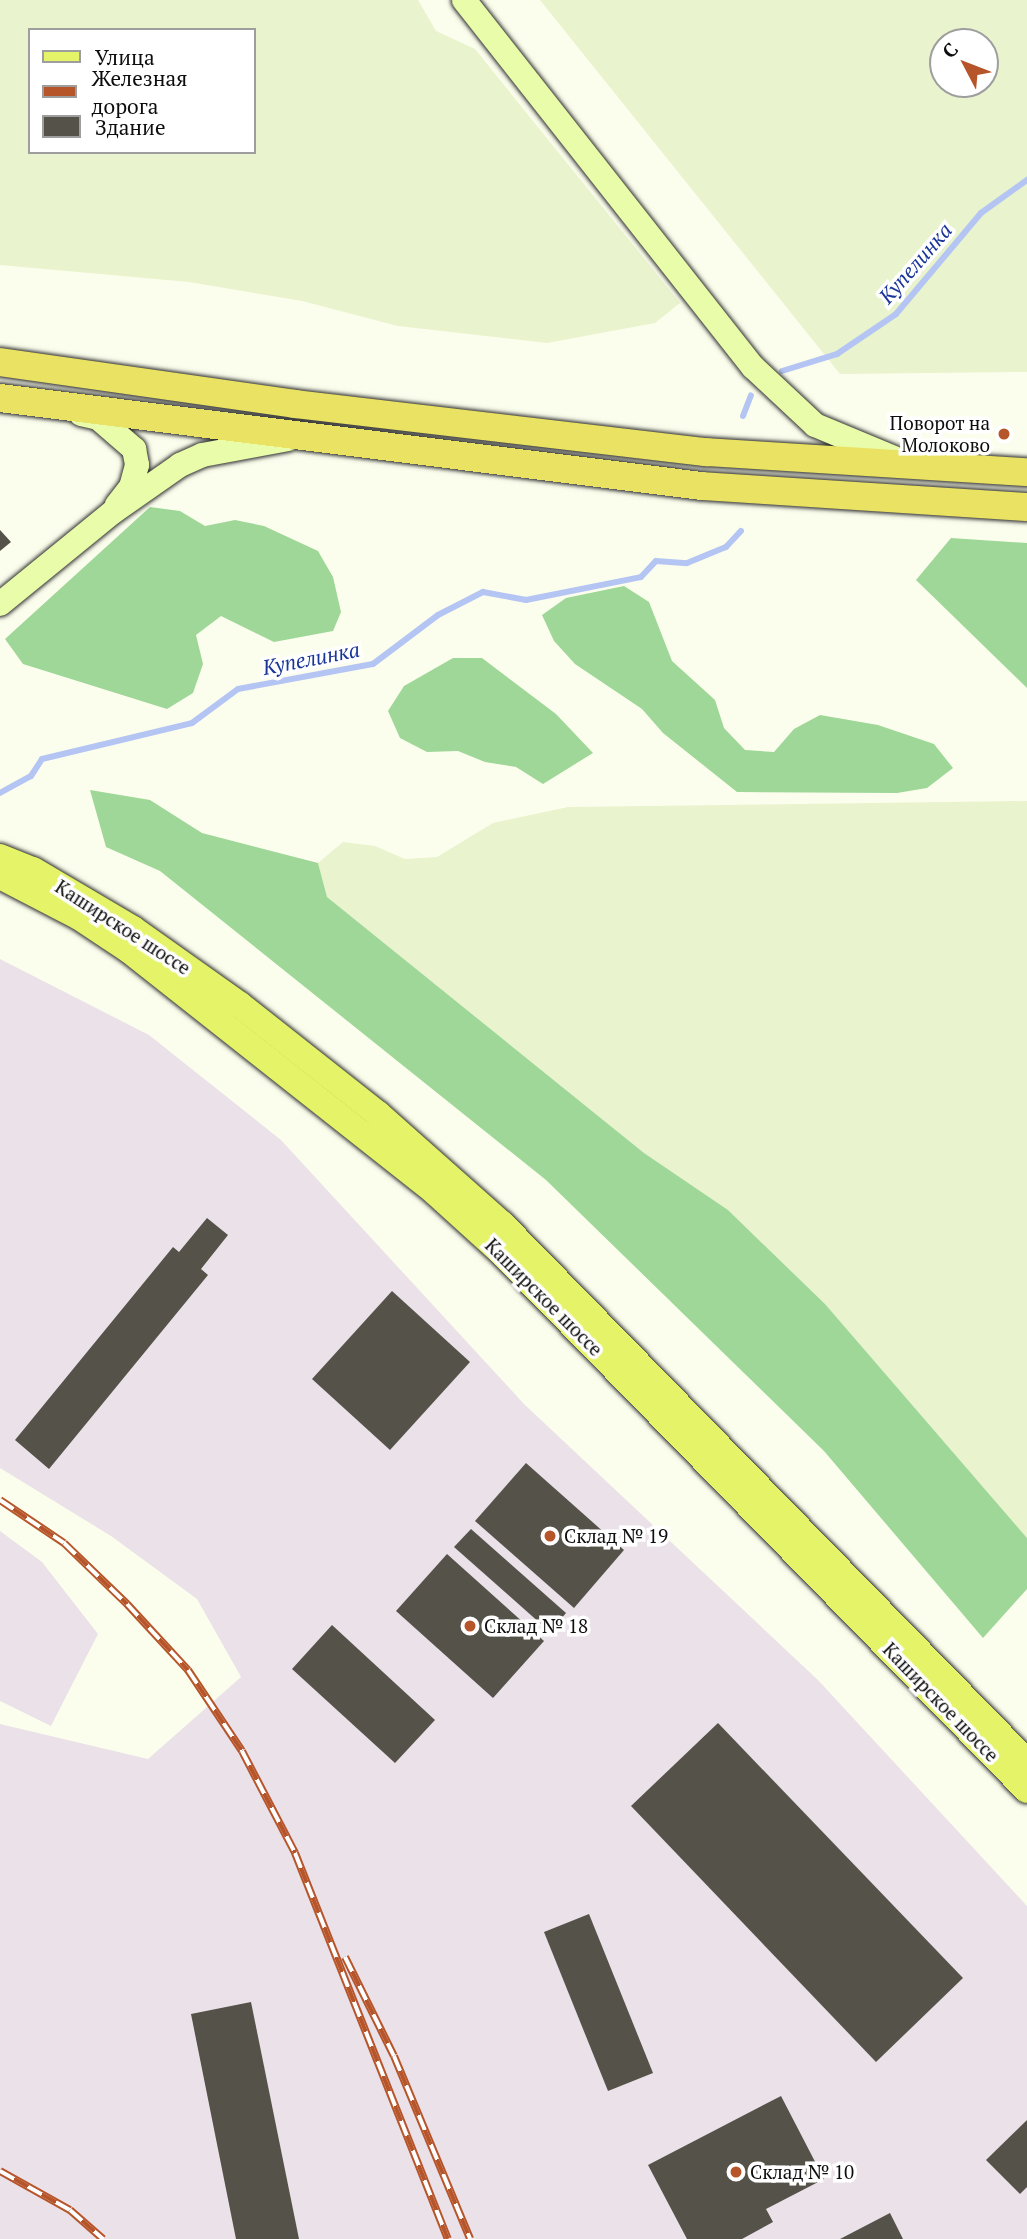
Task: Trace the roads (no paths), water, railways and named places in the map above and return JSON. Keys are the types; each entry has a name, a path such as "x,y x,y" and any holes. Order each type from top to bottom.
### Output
{"highway":[{"path":"0,362 295,404 706,452 1027,472"},
{"path":"0,398 299,438 702,486 1027,507"}],"main road":[{"path":"464,0 753,367 791,406 844,441 925,467"},
{"path":"52,406 98,418 135,449 137,465 131,487 113,512"},
{"path":"0,604 113,512 202,455 299,438"},
{"name":"Каширское шоссе","path":"0,857 33,870 133,929 240,1005 378,1114 502,1224 1027,1762"},
{"name":"Каширское шоссе","path":"0,876 79,917 129,950 435,1192 499,1250 1027,1790"}],"waterway":[{"name":"Купелинка","path":"782,371 837,354 896,314 981,213 1027,180"},
{"name":"Купелинка","path":"743,416 751,395"},
{"name":"Купелинка","path":"0,793 31,776 42,759 192,723 238,689 373,664 438,615 483,592 526,600 641,577 656,561 687,563 726,547 741,531"}],"railway":[{"path":"0,1500 64,1543 127,1604 188,1670 242,1751 295,1853 448,2239"},
{"path":"345,1957 394,2056 470,2239"},
{"path":"0,2171 70,2210 103,2239"}],"place":[{"name":"Поворот на Молоково","path":"1004,434"},
{"name":"Склад № 19","path":"550,1536"},
{"name":"Склад № 18","path":"470,1626"},
{"name":"Склад № 10","path":"736,2172"}]}
